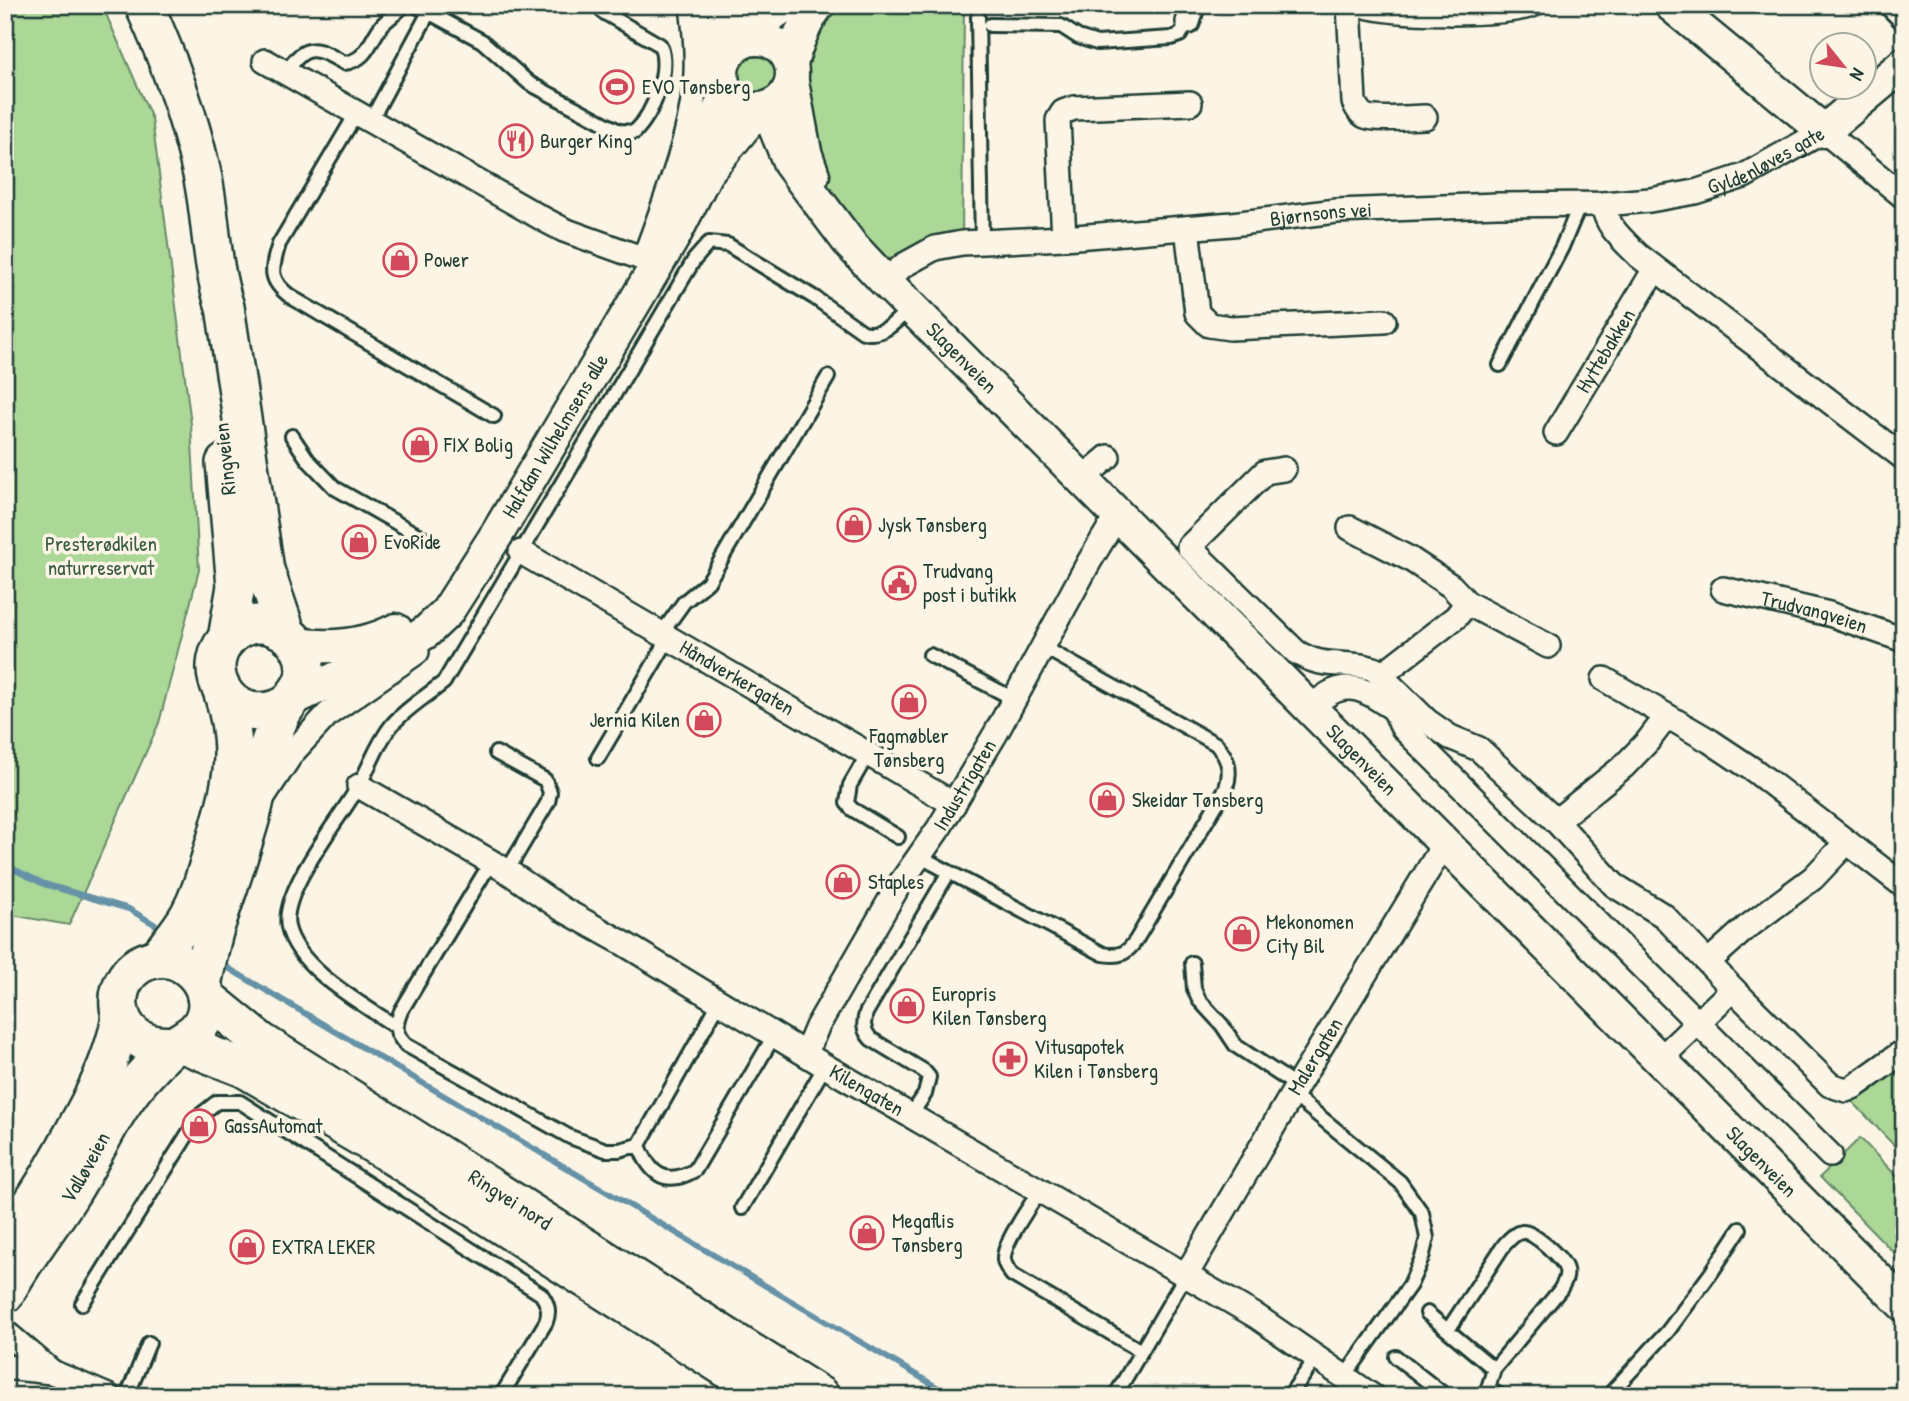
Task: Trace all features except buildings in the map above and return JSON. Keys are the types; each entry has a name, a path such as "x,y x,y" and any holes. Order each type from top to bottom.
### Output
{"main road":[{"name":"Ringveien","path":"144,5 170,63 192,132 208,210 215,278 225,307 265,570 292,638 304,658 305,673 300,688 290,702 267,750 252,815 190,960"},
{"path":"714,5 725,78 735,102 746,108 762,109 783,98 792,73 797,42 818,5"},
{"path":"740,5 752,39"},
{"path":"752,39 771,15 786,5"},
{"path":"1676,7 1824,131"},
{"path":"725,78 735,46 752,39 768,40 780,47 792,73"},
{"name":"Gyldenløves gate","path":"1824,131 1904,64"},
{"name":"Slagenveien","path":"792,73 805,152 824,209"},
{"name":"Halfdan Wilhelmsens alle","path":"292,638 343,647 365,642 394,631 415,617 434,599 471,547 665,225 725,78"},
{"name":"Halfdan Wilhelmsens alle","path":"290,702 402,648 426,632 447,612 674,236 706,173 762,109"},
{"name":"Slagenveien","path":"762,109 790,164 851,245 885,281 1904,1305"},
{"name":"Ringveien","path":"215,278 211,308 236,576 227,639 217,658 218,680 222,690"},
{"path":"227,639 240,629 255,624 271,625 292,638"},
{"path":"222,690 229,700 251,712 264,713 290,702"},
{"name":"Valløveien","path":"5,1294 70,1195 124,1101 146,1073 177,1044 192,1036 201,1025 206,1011 190,960 201,890 231,785 234,748 230,716 222,690"},
{"name":"Valløveien","path":"5,1240 47,1181 98,1089 114,1050 121,1018 118,1003 121,987 129,973 142,964 190,960"},
{"name":"Ringvei nord","path":"190,960 261,1042 820,1396"},
{"path":"121,1018 130,1032 143,1042 158,1047 177,1044"},
{"name":"Ringvei nord","path":"177,1044 244,1068 385,1151 770,1396"}],"street":[{"path":"265,61 544,220 644,259 690,116 696,72 692,5"},
{"path":"1349,5 1354,102 1358,110 1364,116 1373,117 1425,117"},
{"path":"1362,5 1374,9 1412,12 1501,10 1532,5"},
{"path":"1064,238 1058,120 1063,112 1074,108 1190,103"},
{"path":"1824,131 1904,197"},
{"name":"Gyldenløves gate","path":"1603,204 1650,200 1695,192 1744,176 1824,131"},
{"path":"1603,204 1605,218 1612,228 1655,269 1904,458"},
{"name":"Bjørnsons vei","path":"885,281 904,265 935,248 962,243 982,244 1187,228 1336,211 1603,204"},
{"path":"1187,228 1197,313 1209,325 1230,328 1384,321"},
{"name":"Hyttebakken","path":"1556,433 1655,269"},
{"path":"1083,478 1108,457"},
{"path":"1284,469 1265,472 1189,547 1296,652 1326,665 1365,666 1381,675 1404,709"},
{"name":"Industrigaten","path":"816,1059 830,1004 897,888 954,804 1118,514"},
{"path":"1350,528 1410,559 1451,586 1467,603 1548,646"},
{"name":"Håndverkergaten","path":"521,552 954,804"},
{"path":"252,815 292,753 328,714 432,641 451,619 466,584"},
{"name":"Trudvangveien","path":"1723,589 1829,614 1904,640"},
{"path":"1381,675 1456,617 1467,603"},
{"path":"1604,679 1710,741 1755,771 1904,886"},
{"path":"1311,708 1320,700 1348,687 1366,690 1427,721 1450,737 1479,749 1556,821 1614,885 1664,916 1812,1069 1836,1088 1846,1090 1854,1086 1904,1051"},
{"path":"1404,709 1399,724 1404,730 1830,1154"},
{"path":"1556,821 1624,766 1667,716"},
{"name":"Kilengaten","path":"359,786 499,867 562,909 1256,1316 1317,1357 1347,1385 1372,1396"},
{"name":"Malergaten","path":"1185,1275 1438,854 1440,837"},
{"path":"1708,962 1746,928 1813,878 1847,842"},
{"path":"1659,1060 1733,989"},
{"path":"5,1332 52,1372"},
{"path":"5,1367 52,1372 108,1396"}],"lane":[{"path":"286,73 304,51 314,49 344,63 359,60 382,25 404,5"},
{"path":"415,5 482,41 529,82 619,131 635,132 652,108 664,68 664,53 660,46 603,12"},
{"path":"1884,5 1904,25"},
{"path":"429,12 363,118 279,244 273,264 273,278 279,288 291,298 494,416"},
{"path":"990,25 1061,26 1078,37 1097,43 1171,38 1180,35 1190,14"},
{"path":"978,17 982,244"},
{"path":"1500,365 1562,247 1580,204"},
{"path":"395,1026 339,988 305,959 295,945 287,925 290,902 299,880 359,786 377,745 392,725 444,682 694,260 709,243 728,245 815,298 863,332 872,334 895,324 910,306"},
{"path":"598,758 684,602 708,582 828,377"},
{"path":"292,436 308,460 335,488 423,538"},
{"path":"919,856 1103,954 1124,954 1136,940 1226,788 1229,767 1226,756 1216,744 1043,647"},
{"path":"930,655 1014,699"},
{"path":"496,753 545,780 550,792 548,802 499,867 401,1011 395,1026 398,1037 406,1045 570,1137 606,1150 619,1150 639,1145 720,1001"},
{"path":"868,754 850,785 847,803 852,809 898,837"},
{"path":"911,1115 925,1094 929,1077 924,1071 871,1039 863,1024 866,1013 949,872"},
{"path":"1192,963 1194,989 1199,1000 1222,1025 1236,1046 1294,1090 1400,1181 1422,1213 1427,1238 1422,1258 1410,1285 1347,1385"},
{"path":"639,1145 651,1169 669,1179 681,1178 695,1170 775,1034"},
{"path":"742,1208 816,1059"},
{"path":"82,1304 199,1116 216,1102 240,1102 541,1294 549,1313 546,1322 501,1396"},
{"path":"1040,1190 1007,1244 1004,1261 1007,1269 1012,1275 1141,1351"},
{"path":"1608,1396 1668,1331 1740,1229"},
{"path":"1448,1330 1504,1245 1514,1235 1524,1231 1532,1233 1562,1260 1566,1280 1494,1368 1485,1392 1500,1396"},
{"path":"1115,1396 1185,1275"},
{"path":"1427,1313 1494,1368"},
{"path":"127,1396 149,1343"},
{"path":"1289,1396 1317,1357"},
{"path":"1396,1357 1446,1396"}],"green space":[{"name":"Presterødkilen naturreservat","path":"5,5 102,5 152,119 191,424 199,570 159,723 69,925 5,914"},
{"path":"826,5 964,5 962,243 897,262 882,262 827,194 801,75"},
{"path":"758,54 773,60 779,75 773,90 758,96 743,90 737,75 743,60"},
{"path":"1904,1060 1904,1156 1851,1100"},
{"path":"1860,1138 1904,1184 1904,1263 1820,1177"}],"waterway":[{"path":"5,865 44,884 129,909 164,930"},
{"path":"218,962 952,1396"}],"place":[{"name":"EVO Tønsberg","path":"617,87"},
{"name":"Burger King","path":"516,141"},
{"name":"Power","path":"400,260"},
{"name":"FIX Bolig","path":"420,445"},
{"name":"Jysk Tønsberg","path":"854,525"},
{"name":"EvoRide","path":"359,542"},
{"name":"Trudvang post i butikk","path":"899,583"},
{"name":"Fagmøbler Tønsberg","path":"909,702"},
{"name":"Jernia Kilen","path":"704,720"},
{"name":"Skeidar Tønsberg","path":"1107,800"},
{"name":"Staples","path":"843,882"},
{"name":"Mekonomen City Bil","path":"1242,934"},
{"name":"Europris Kilen Tønsberg","path":"907,1006"},
{"name":"Vitusapotek Kilen i Tønsberg","path":"1010,1059"},
{"name":"GassAutomat","path":"199,1126"},
{"name":"Megaflis Tønsberg","path":"867,1233"},
{"name":"EXTRA LEKER","path":"247,1247"}]}
